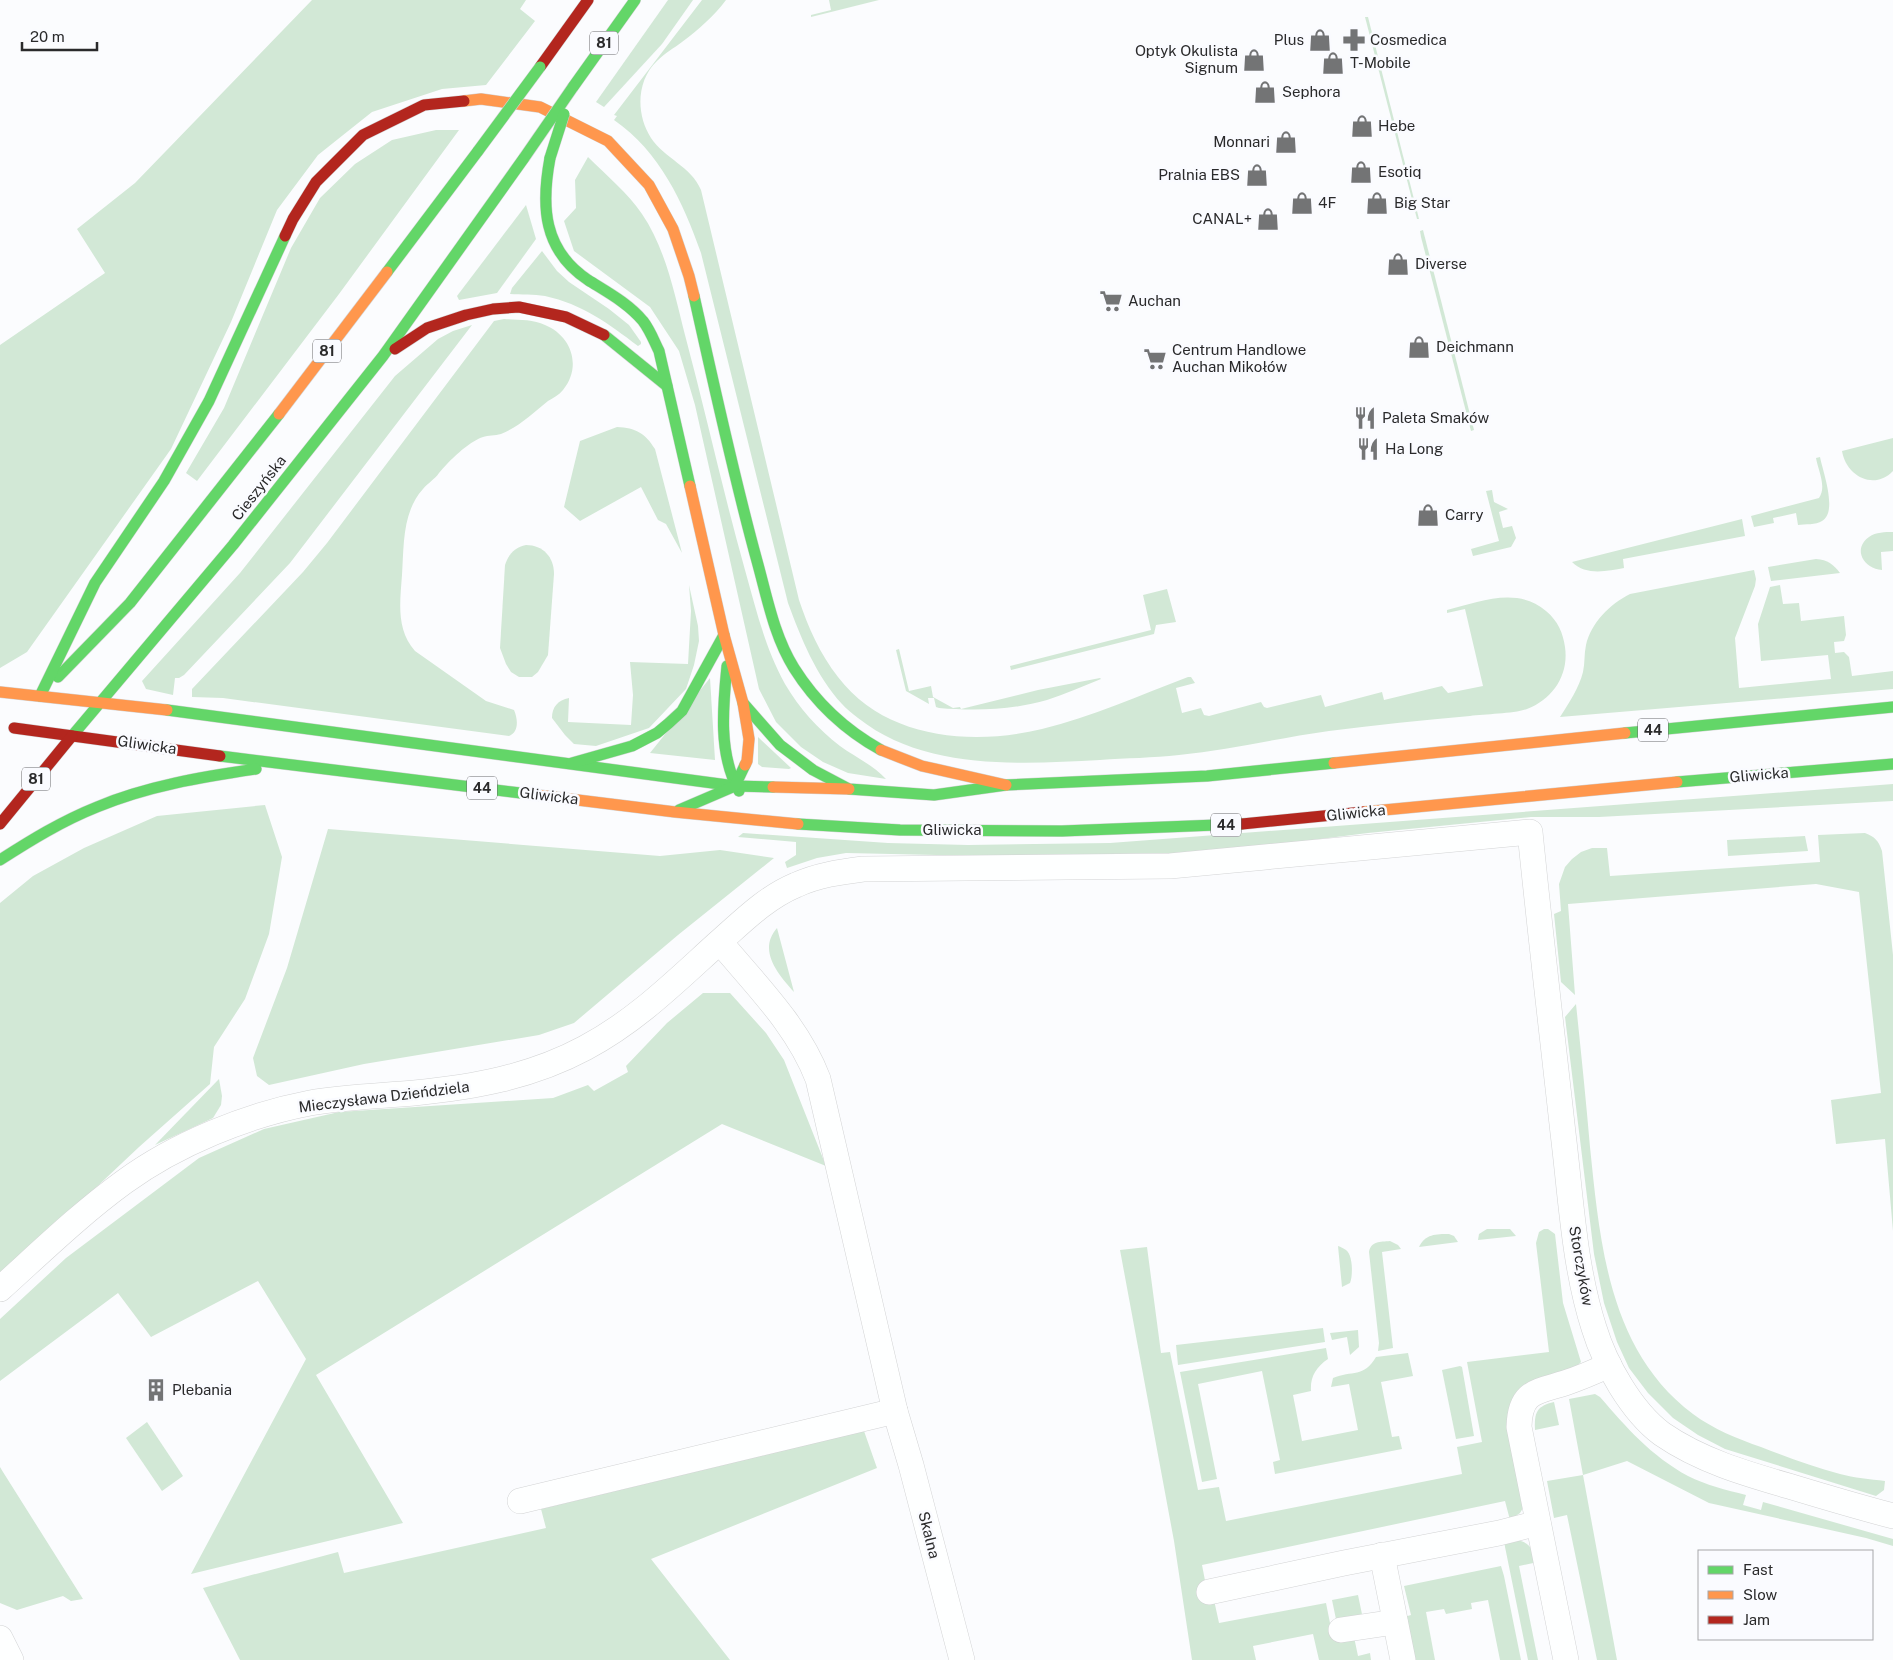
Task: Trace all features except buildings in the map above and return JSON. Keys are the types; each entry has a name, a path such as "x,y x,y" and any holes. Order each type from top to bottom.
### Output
{"main road":[{"name":"Cieszyńska","path":"5,740 40,696 130,603 314,368 478,151 588,0"},
{"name":"81","path":"574,87 635,0"},
{"name":"Cieszyńska","path":"0,824 100,701 233,545 383,356 574,87"},
{"path":"574,87 550,158 544,187 544,207 549,232 556,248 574,269 617,299 647,326 659,351 728,653 744,702 749,739 747,762 735,786 675,812"},
{"path":"40,696 95,583 164,481 210,401 293,219 316,182 363,135 424,105 481,99 540,107 608,141 650,185 673,229 689,276 743,510 776,630 793,667 818,702 858,737 888,754 922,766 1006,785"},
{"path":"383,356 427,328 466,315 492,309 519,307 566,317 606,336 667,386"},
{"path":"572,762 642,743 672,721 682,711 724,635"},
{"path":"728,653 723,706 727,753 735,786 750,805 768,822"},
{"path":"0,692 100,701 572,762 735,786 849,789 934,795 1006,785"},
{"path":"744,702 780,745 813,770 849,789"},
{"name":"44","path":"1006,785 1207,776 1893,707"},
{"name":"Gliwicka","path":"0,727 675,812 768,822 900,830 1062,831 1245,824 1682,781 1893,764"},
{"name":"44","path":"0,860 76,816 106,803 156,788 218,774 289,764"}],"street":[{"name":"Storczyków","path":"720,942 757,907 794,885 827,873 864,869 1170,866 1530,832 1578,1252 1587,1306 1608,1365 1635,1406 1650,1423 1662,1433 1701,1457 1776,1483 1893,1516"},
{"name":"Mieczysława Dzieńdziela","path":"0,1289 77,1219 123,1183 149,1165 204,1137 248,1120 309,1104 363,1096 472,1086 514,1077 552,1065 626,1024 720,942"},
{"name":"Skalna","path":"720,942 790,1027 811,1059 818,1079 896,1411 962,1660"},
{"path":"1566,1660 1519,1427 1521,1408 1530,1395 1538,1390 1584,1377 1608,1365"},
{"path":"520,1501 896,1411"},
{"path":"1209,1592 1382,1555 1498,1533 1538,1523"},
{"path":"1382,1555 1402,1660"},
{"path":"1341,1630 1395,1622"},
{"path":"0,1638 11,1660"}],"green space":[{"path":"312,0 526,0 520,9 535,21 486,85 442,89 372,112 318,155 277,210 231,322 171,449 27,652 0,668 0,345 105,273 77,229 135,183"},
{"path":"668,0 693,0 662,44 604,107 596,102"},
{"path":"702,0 726,0 706,22 657,61 650,69 645,78 640,98 643,119 651,138 663,152 691,175 701,190 799,600 820,650 838,677 857,698 880,714 905,725 931,733 987,737 1015,734 1061,724 1098,712 1188,677 1191,677 1195,683 1176,688 1182,713 1201,708 1204,715 1209,716 1261,702 1267,708 1321,695 1325,707 1382,692 1384,700 1442,686 1448,693 1483,686 1465,609 1447,613 1447,610 1498,598 1523,599 1535,603 1557,623 1563,637 1566,657 1562,676 1552,692 1536,705 1515,712 1329,731 1179,755 1038,763 974,760 943,756 913,747 884,735 849,711 833,693 817,669 788,603 701,253 694,234 678,197 657,163 630,133 614,120 617,116 614,115"},
{"path":"829,0 879,0 811,17 811,15 831,10"},
{"path":"1365,17 1368,17 1419,219 1417,219"},
{"path":"436,130 459,130 339,294 197,481 186,473 224,408 291,248 320,198 355,164 392,140"},
{"path":"588,157 624,191 636,206 650,228 664,257 753,599 766,642 778,670 796,701 824,733 840,746 870,765 886,779 848,773 823,762 801,747 776,722 759,689 695,405 679,351 650,307 574,251 564,221 576,208 575,180"},
{"path":"526,205 536,239 497,293 459,300 457,296"},
{"path":"1423,230 1474,430 1471,431 1421,237 1420,231"},
{"path":"542,251 557,271 569,282 629,325 641,344 638,346 606,323 571,304 545,296 510,294 512,288"},
{"path":"504,319 540,323 554,330 562,337 568,344 573,362 569,381 560,393 514,428 501,434 477,439 465,447 416,498 405,530 400,606 405,634 415,651 486,701 514,710 517,721 515,732 509,736 223,698 192,697 192,689 303,572 327,543 494,321"},
{"path":"472,325 290,563 184,675 175,678 173,695 146,689 142,681 240,573 395,376 438,339 453,331"},
{"path":"617,427 639,432 648,439 655,449 682,553 666,524 658,520 641,487 580,521 564,507 580,441"},
{"path":"1893,438 1893,471 1886,477 1878,480 1862,478 1855,474 1845,460 1842,451"},
{"path":"1820,457 1828,491 1829,509 1827,516 1817,523 1798,525 1796,513 1773,518 1774,523 1754,527 1751,516 1819,498 1822,484 1816,458"},
{"path":"1492,490 1494,502 1508,509 1499,512 1503,528 1512,526 1516,538 1511,547 1473,556 1471,549 1499,541 1486,491"},
{"path":"1742,519 1745,536 1623,559 1624,568 1590,571 1572,562"},
{"path":"1893,532 1893,551 1881,552 1882,570 1870,566 1862,558 1861,547 1864,542 1875,534"},
{"path":"526,545 538,547 550,557 554,574 548,655 538,672 532,677 519,677 511,672 500,648 505,565 512,552"},
{"path":"1816,559 1830,563 1840,573 1771,581 1768,567"},
{"path":"1754,570 1755,586 1735,638 1739,688 1831,679 1828,655 1761,661 1758,624 1770,587 1780,585 1783,604 1799,603 1801,621 1844,616 1846,635 1844,641 1834,642 1835,653 1844,652 1849,657 1852,676 1893,671 1893,689 1560,717 1579,684 1584,669 1586,645 1592,629 1602,615 1615,603 1630,594"},
{"path":"689,585 698,626 699,641 686,689 649,728 596,746 574,744 552,718 554,707 559,702 569,698 568,722 631,725 633,695 630,662 688,664 691,611"},
{"path":"1167,589 1176,622 1156,625 1154,634 1011,670 1010,666 1151,630 1143,595"},
{"path":"899,649 909,691 931,686 933,697 953,708 960,707 961,709 939,708 936,707 934,698 928,698 929,704 906,691 896,650"},
{"path":"710,678 715,760 650,753"},
{"path":"1101,679 1047,700 1007,708 962,709 1038,690"},
{"path":"758,737 791,768 762,767 758,764"},
{"path":"1893,784 1893,801 1599,817 1531,817 1174,853 982,856 846,853 817,858 787,868 785,862 796,855 796,842 738,837 743,833 888,843 968,845 1110,843"},
{"path":"265,805 282,857 269,934 245,999 214,1047 210,1084 139,1147 0,1278 0,903 33,876 84,848 157,816"},
{"path":"328,829 660,856 720,850 774,858 678,935 574,1023 539,1035 364,1064 269,1085 257,1076 253,1058 287,968"},
{"path":"1865,833 1876,839 1882,851 1893,955 1893,1231 1885,1139 1836,1144 1831,1100 1881,1093 1859,892 1816,884 1568,904 1575,995 1561,982 1554,914 1561,911 1559,884 1565,867 1581,852 1592,848 1607,848 1610,876 1820,862 1818,835"},
{"path":"1805,836 1808,851 1728,856 1727,840"},
{"path":"777,928 794,992 772,962 769,945 771,937"},
{"path":"703,993 730,993 766,1033 784,1060 826,1166 722,1124 316,1375 403,1523 191,1574 306,1359 258,1281 151,1337 118,1293 0,1381 0,1319 66,1258 199,1158 264,1129 339,1112 553,1098 588,1085 594,1091 628,1072 626,1066 667,1023"},
{"path":"1576,1004 1598,1221 1614,1293 1626,1327 1643,1359 1665,1388 1693,1414 1709,1424 1743,1441 1820,1468 1840,1474 1885,1481 1884,1490 1876,1496 1725,1449 1698,1435 1673,1418 1648,1393 1629,1368 1617,1342 1604,1303 1594,1254 1565,1017"},
{"path":"219,1079 222,1096 221,1105 213,1118 155,1145"},
{"path":"1487,1229 1510,1229 1516,1236 1478,1240 1479,1234"},
{"path":"1548,1229 1555,1234 1563,1303 1581,1362 1576,1367 1535,1380 1523,1508 1520,1513 1510,1520 1505,1501 1202,1565 1209,1601 1214,1600 1219,1623 1326,1603 1332,1633 1354,1637 1358,1656 1370,1653 1371,1660 1319,1660 1313,1634 1253,1646 1256,1660 1192,1660 1174,1541 1120,1250 1147,1247 1161,1353 1170,1352 1198,1490 1219,1487 1226,1521 1462,1474 1457,1447 1482,1442 1467,1362 1549,1352 1536,1243 1539,1232"},
{"path":"1449,1234 1454,1236 1458,1242 1419,1247 1424,1239 1428,1237"},
{"path":"1390,1241 1401,1249 1382,1252 1393,1348 1378,1351 1379,1343 1369,1252 1374,1244"},
{"path":"1338,1246 1345,1249 1348,1253 1352,1266 1350,1283 1342,1287"},
{"path":"1323,1328 1325,1342 1178,1365 1176,1345"},
{"path":"1358,1330 1359,1347 1350,1355 1347,1337 1332,1340 1330,1333"},
{"path":"1326,1348 1328,1359 1320,1365 1315,1373 1311,1391 1293,1395 1302,1441 1358,1430 1349,1384 1331,1387 1333,1378 1362,1371 1376,1357 1408,1353 1413,1376 1381,1382 1392,1437 1399,1436 1402,1449 1275,1474 1273,1462 1280,1460 1262,1371 1198,1384 1217,1479 1202,1482 1180,1372"},
{"path":"1462,1367 1474,1436 1456,1439 1442,1370"},
{"path":"1595,1394 1640,1440 1662,1459 1695,1479 1746,1495 1743,1505 1761,1510 1763,1502 1893,1539 1893,1546 1866,1538 1709,1503 1627,1461 1583,1475 1569,1399"},
{"path":"1554,1402 1559,1425 1535,1430 1536,1414 1540,1408"},
{"path":"147,1422 183,1476 162,1491 126,1438"},
{"path":"864,1431 877,1468 651,1559 730,1660 240,1660 203,1588 338,1552 344,1573 546,1528 541,1509"},
{"path":"0,1467 83,1599 71,1601 63,1596 17,1610 0,1603"},
{"path":"1583,1475 1617,1660 1597,1660 1567,1515 1554,1518 1547,1481"},
{"path":"1514,1540 1527,1544 1538,1562 1519,1566 1538,1660 1528,1660 1504,1542"},
{"path":"1501,1566 1521,1660 1500,1660 1488,1600 1471,1603 1472,1609 1446,1614 1444,1609 1426,1612 1435,1660 1412,1660 1404,1617 1411,1615 1404,1586"},
{"path":"1358,1595 1363,1619 1337,1624 1332,1600"}],"traffic: fast":[{"path":"573,87 635,0"},
{"path":"478,151 540,67"},
{"path":"524,158 573,87"},
{"path":"550,158 564,114"},
{"path":"387,272 478,151"},
{"path":"72,736 233,545 383,356 524,158"},
{"path":"550,158 547,176 546,210 554,241 562,255 573,268 631,309 648,328 659,351 690,486"},
{"path":"40,696 95,583 164,481 209,401 285,236"},
{"path":"694,296 740,495 768,602 781,643 803,681 832,715 855,734 881,750"},
{"path":"604,335 667,386"},
{"path":"58,677 130,603 279,414"},
{"path":"572,763 632,746 657,733 669,723 682,711 724,635"},
{"path":"727,666 724,697 725,746 732,777 739,791"},
{"path":"743,703 780,745 813,770 849,789 934,795 1006,785 1207,776 1334,763"},
{"path":"1625,733 1893,707"},
{"path":"167,710 735,786 773,787"},
{"path":"220,756 537,795"},
{"path":"1677,782 1893,764"},
{"path":"679,810 735,786 745,765"},
{"path":"0,860 35,838 84,812 135,793 215,775 256,769"},
{"path":"798,824 900,830 1062,831 1242,824"}],"traffic: slow":[{"path":"464,101 481,99 540,107 608,141 649,185 673,229 694,296"},
{"path":"279,414 387,272"},
{"path":"690,486 724,635 743,703 749,739 745,765"},
{"path":"0,692 167,710"},
{"path":"1334,763 1625,733"},
{"path":"881,750 922,766 1006,785"},
{"path":"1363,812 1677,782"},
{"path":"773,787 849,789"},
{"path":"537,795 675,812 798,824"}],"traffic: jam":[{"path":"540,67 588,0"},
{"path":"285,236 293,219 316,182 363,135 424,105 464,101"},
{"path":"395,349 427,328 466,315 493,309 519,307 566,317 604,335"},
{"path":"14,728 220,756"},
{"path":"0,824 72,736"},
{"path":"1242,824 1363,812"}],"place":[{"name":"Plus","path":"1320,40"},
{"name":"Cosmedica","path":"1354,40"},
{"name":"Optyk Okulista Signum","path":"1254,60"},
{"name":"T-Mobile","path":"1333,63"},
{"name":"Sephora","path":"1265,92"},
{"name":"Hebe","path":"1362,126"},
{"name":"Monnari","path":"1286,142"},
{"name":"Esotiq","path":"1361,172"},
{"name":"Pralnia EBS","path":"1257,175"},
{"name":"4F","path":"1302,203"},
{"name":"Big Star","path":"1377,203"},
{"name":"CANAL+","path":"1268,219"},
{"name":"Diverse","path":"1398,264"},
{"name":"Auchan","path":"1111,301"},
{"name":"Deichmann","path":"1419,347"},
{"name":"Centrum Handlowe Auchan Mikołów","path":"1155,359"},
{"name":"Paleta Smaków","path":"1365,418"},
{"name":"Ha Long","path":"1368,449"},
{"name":"Carry","path":"1428,515"},
{"name":"Plebania","path":"156,1390"}]}
